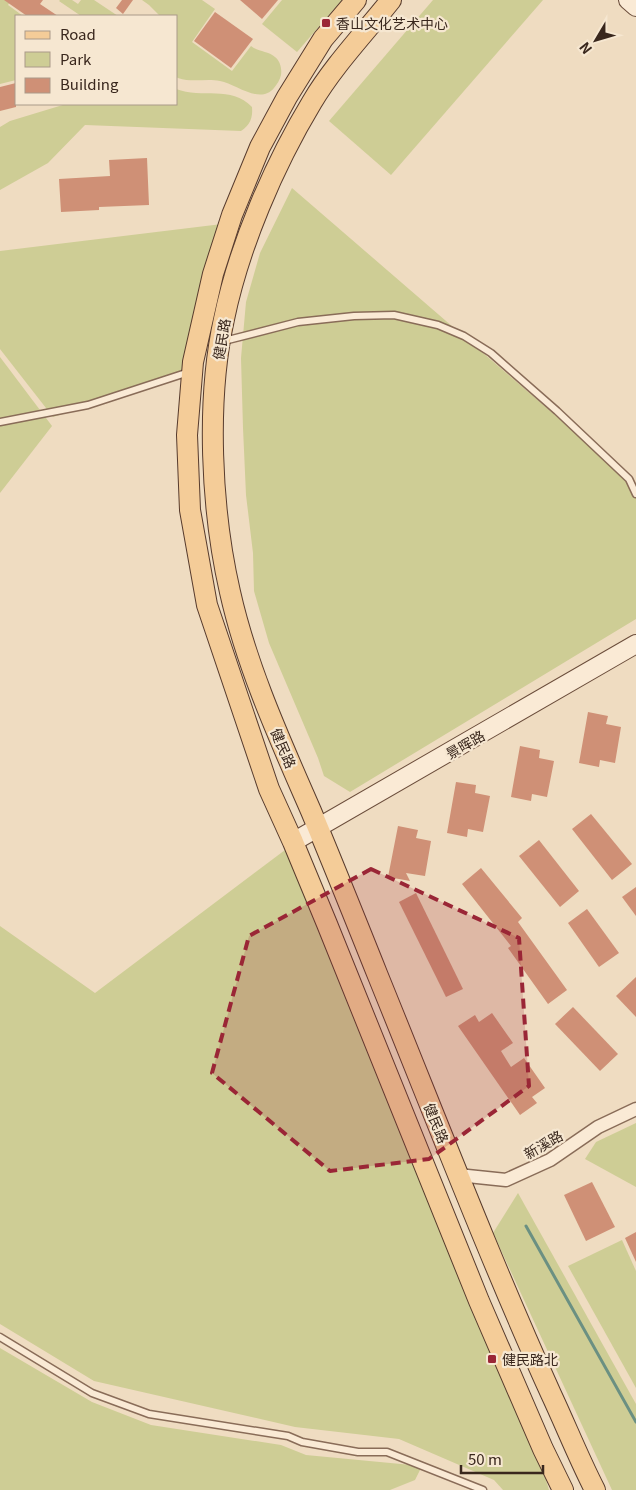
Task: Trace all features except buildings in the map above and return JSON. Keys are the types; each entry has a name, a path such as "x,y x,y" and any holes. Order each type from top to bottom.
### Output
{"main road":[{"name":"健民路","path":"356,0 323,39 286,97 260,147 234,208 213,274 193,362 187,435 190,510 207,605 269,789 293,842 479,1301 543,1449 563,1490"},
{"name":"健民路","path":"391,0 331,73 311,104 272,178 256,215 240,262 224,317 214,400 216,498 220,540 230,593 248,654 274,727 318,828 504,1287 595,1488"}],"street":[{"path":"628,0 636,7"},
{"name":"景晖路","path":"293,842 636,644"},
{"name":"新溪路","path":"458,1175 506,1180 550,1160 598,1127 636,1109"},
{"path":"543,1449 555,1490"}],"lane":[{"path":"220,343 298,322 354,316 394,315 438,325 464,336 491,354 557,411 629,480 636,494"},
{"path":"0,422 88,405 192,371"},
{"path":"0,1337 92,1393 149,1414 288,1436 302,1442 358,1452 387,1452 483,1490"}],"highlighted area":[{"path":"371,869 519,938 529,1086 429,1159 330,1171 212,1073 249,936"}],"green space":[{"path":"0,0 11,0 8,5 22,15 15,15 15,80 0,84"},
{"path":"72,0 78,4 81,0 94,0 116,15 80,15 59,1"},
{"path":"142,0 202,0 215,9 192,42 232,71 251,46 272,55 280,65 281,75 278,82 268,93 262,95 248,92 220,81 189,80 178,78 178,15 159,15"},
{"path":"282,0 342,0 297,52 262,24"},
{"path":"433,0 543,0 391,175 329,121"},
{"path":"178,90 235,96 244,100 252,107 250,121 241,131 85,125 48,163 0,190 0,127 10,121 63,105 178,105"},
{"path":"292,188 636,485 636,619 350,792 324,776 269,643 254,591 253,553 246,495 241,358 246,302 260,253"},
{"path":"222,224 186,376 53,417 0,349 0,251"},
{"path":"0,357 52,426 0,493"},
{"path":"289,847 538,1452 549,1490 503,1490 494,1480 399,1439 295,1427 94,1381 0,1324 0,926 95,993"},
{"path":"636,1123 636,1187 585,1159 596,1142"},
{"path":"518,1193 636,1404 636,1490 612,1490 493,1233"},
{"path":"622,1240 636,1271 636,1388 568,1266"},
{"path":"0,1348 92,1402 151,1425 281,1445 306,1455 422,1466 415,1480 390,1490 0,1490"}],"waterway":[{"path":"526,1226 636,1422"}],"place":[{"name":"香山文化艺术中心","path":"326,23"},
{"name":"健民路北","path":"492,1359"}]}
